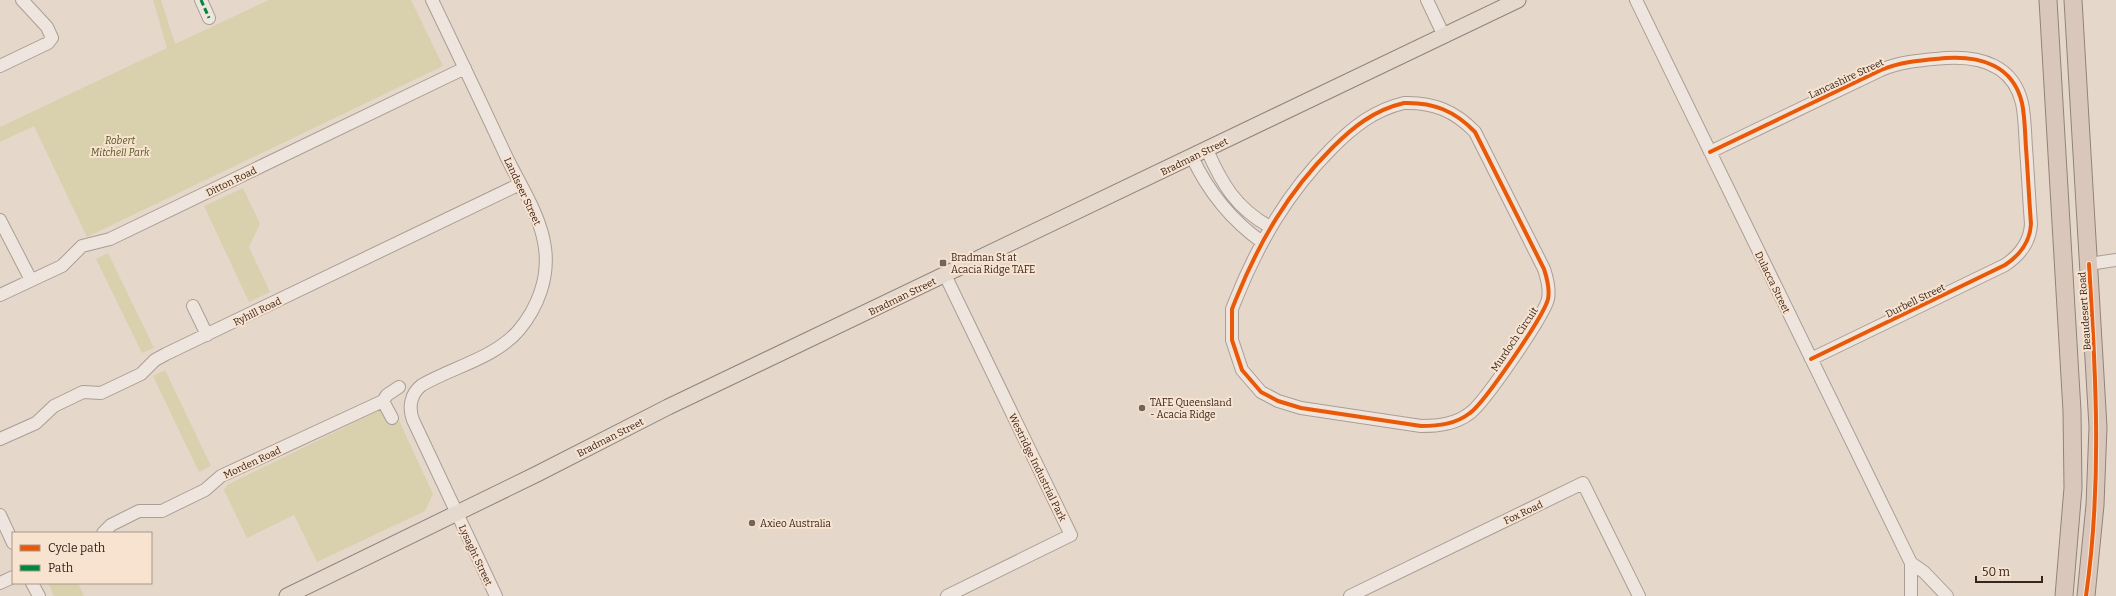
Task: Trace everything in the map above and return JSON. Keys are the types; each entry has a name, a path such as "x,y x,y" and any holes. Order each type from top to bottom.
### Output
{"highway":[{"name":"Beaudesert Road","path":"2048,0 2072,411 2073,488 2064,596"},
{"name":"Beaudesert Road","path":"2074,0 2098,427 2095,505 2086,596"}],"main road":[{"name":"Bradman Street","path":"288,596 668,407 945,275 1070,213 1207,150 1518,0"}],"street":[{"path":"0,66 48,43 52,38 47,26 22,0"},
{"path":"201,0 209,18"},
{"name":"Landseer Street","path":"432,0 537,220 545,249 543,282 533,309 519,330 507,341 492,351 422,385 414,395 411,404 413,420 457,513"},
{"path":"1427,0 1444,36"},
{"name":"Dulacca Street","path":"1636,0 1911,564 1911,596"},
{"name":"Lancashire Street","path":"1710,152 1888,67 1924,60 1959,58 1977,59 1994,66 2009,78 2017,91 2022,104 2031,224 2030,234 2023,249"},
{"name":"Ditton Road","path":"0,294 62,266 82,246 110,239 465,68"},
{"name":"Murdoch Circuit","path":"1404,103 1416,103 1439,107 1458,116 1466,123 1481,142 1544,269 1547,281 1548,299 1539,319 1477,407 1470,414 1452,423 1441,426 1421,426 1301,408 1278,402 1261,392 1253,385 1242,370 1232,340 1232,309 1262,242 1270,227 1307,174 1363,120 1384,108 1404,103"},
{"path":"1207,150 1221,179 1238,203 1250,215 1270,227"},
{"path":"1192,157 1203,178 1220,203 1244,228 1262,242"},
{"name":"Ryhill Road","path":"0,439 36,423 54,406 83,392 101,393 141,374 155,360 166,354 520,184"},
{"path":"0,220 31,280"},
{"name":"Durbell Street","path":"1811,359 2006,265 2023,249"},
{"path":"2089,264 2116,260"},
{"name":"Westridge Industrial Park","path":"945,275 1070,535 947,596"},
{"path":"193,306 207,335"},
{"name":"Morden Road","path":"104,532 111,525 139,511 162,511 205,490 221,476 383,401 387,395 399,387"},
{"path":"383,401 392,418"},
{"name":"Fox Road","path":"1350,596 1583,483 1639,596"},
{"name":"Lysaght Street","path":"457,513 496,596"},
{"path":"0,516 12,541"},
{"name":"Dulacca Street","path":"1911,564 1924,572 1947,596"},
{"path":"0,583 12,577"},
{"path":"33,584 39,596"}],"green space":[{"name":"Robert Mitchell Park","path":"153,0 161,0 175,44 269,0 411,0 443,66 87,237 34,126 0,142 0,127 167,48"},
{"path":"243,188 260,224 249,247 270,292 249,302 204,206"},
{"path":"108,253 154,348 142,353 96,259"},
{"path":"165,370 211,466 199,472 153,376"},
{"path":"382,409 397,416 433,494 425,511 317,562 294,515 247,538 224,490 227,485"},
{"path":"48,584 78,584 84,596 54,596"}],"marked path":[{"path":"201,0 209,18"}],"cycle path":[{"path":"1710,152 1881,70 1905,63 1946,58 1983,61 2003,72 2018,90 2024,114 2031,224 2029,237 2020,252 2005,265 1811,359"},
{"path":"1404,103 1425,104 1443,109 1460,118 1475,132 1544,269 1549,295 1544,308 1525,340 1500,377 1477,406 1465,417 1459,420 1434,426 1421,426 1301,408 1278,401 1261,392 1242,370 1232,340 1232,309 1245,278 1265,238 1288,200 1316,165 1356,126 1383,110 1404,103"},
{"path":"2086,596 2091,554 2096,471 2094,347 2089,264"}],"place":[{"name":"Bradman St at Acacia Ridge TAFE","path":"943,263"},
{"name":"TAFE Queensland - Acacia Ridge","path":"1142,408"},
{"name":"Axieo Australia","path":"752,523"}]}
